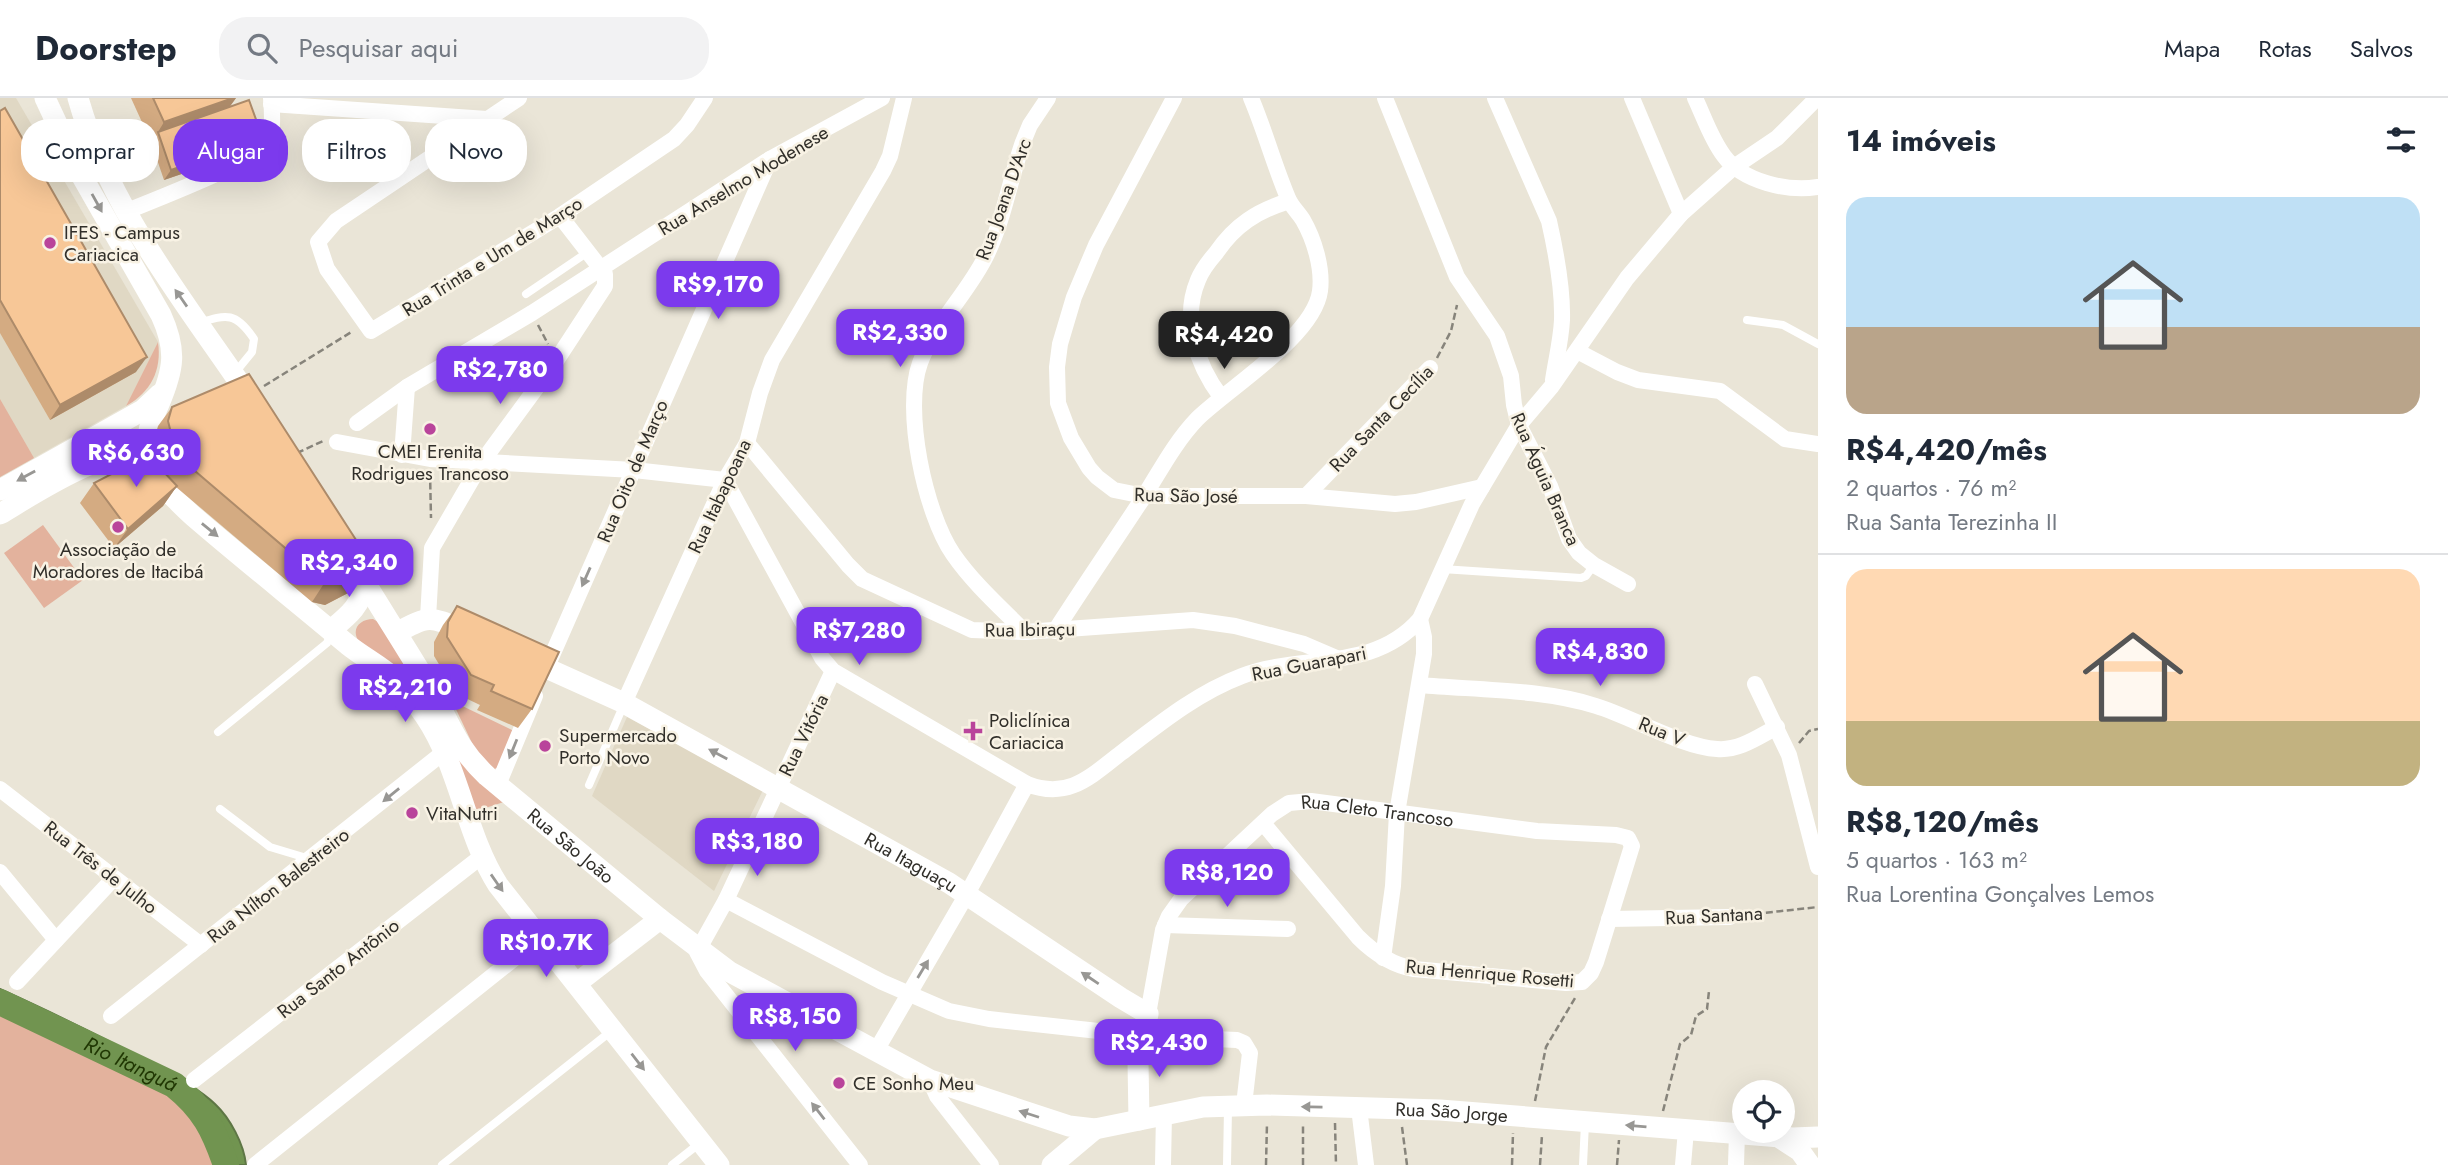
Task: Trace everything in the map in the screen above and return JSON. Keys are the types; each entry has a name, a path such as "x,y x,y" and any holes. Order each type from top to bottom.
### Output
{"main road":[{"path":"44,98 80,173 167,327 173,359 148,438 150,463 159,484"},
{"path":"78,98 84,119 125,212 150,253 264,419"},
{"path":"0,491 143,410 166,387"},
{"path":"0,514 84,467 107,458 131,464 159,484 194,517 338,635 393,676 411,695 455,753"},
{"path":"337,536 392,625 455,753 456,777 482,856 498,885 719,1165"},
{"path":"338,635 363,593 364,582"},
{"path":"338,635 358,618 369,615 392,625 428,618 485,640"},
{"name":"Rua Itaguaçu","path":"506,650 624,703 967,894 1121,999 1148,1014"},
{"name":"Rua São João","path":"455,753 498,785 660,919 730,972 930,1080 1069,1126 1095,1129"},
{"path":"577,983 660,919"},
{"name":"Rua Cleto Trancoso","path":"1139,1120 1138,1062 1148,1014"},
{"name":"Rua São Jorge","path":"1095,1129 1164,1114 1236,1105 1268,1105 1399,1109 1732,1133"},
{"path":"1052,1165 1095,1129"},
{"name":"Rua São Jorge","path":"1795,1137 1814,1138"},
{"path":"1787,1143 1800,1152 1810,1165"}],"street":[{"path":"125,212 234,165 259,150 267,143 271,130 271,101 487,119 519,98"},
{"name":"Rua Trinta e Um de Março","path":"425,161 336,221 318,242 327,269 370,331 560,216 674,139 705,98"},
{"name":"Rua Anselmo Modenese","path":"357,423 407,387 532,313 770,159 883,98"},
{"name":"Rua Itabapoana","path":"624,703 725,480 747,443 760,393 776,352 890,156 904,98"},
{"path":"1030,125 1033,98"},
{"name":"Rua Joana D'Arc","path":"1025,632 974,580 951,551 940,529 920,460 913,407 921,362 987,254 1030,125 1048,98"},
{"name":"Rua São José","path":"1174,98 1088,263 1074,297 1060,344 1057,367 1058,403 1071,438 1084,461 1097,477 1114,490 1144,496 1306,496 1395,504 1482,487"},
{"path":"1055,631 1184,434 1221,397 1292,338 1309,319 1316,305 1320,291 1317,258 1302,219 1289,201 1251,98"},
{"path":"1385,98 1457,277"},
{"path":"1495,98 1549,220 1553,240 1562,321 1552,386"},
{"path":"1632,98 1681,214"},
{"path":"1695,98 1716,143 1734,167 1780,186 1818,187"},
{"name":"Rua Guarapari","path":"725,480 822,658 833,671 1027,784 1041,789 1058,790 1084,781 1164,720 1212,690 1244,675 1372,651 1395,642 1420,619 1468,511 1519,425 1552,386 1627,278 1681,214 1734,167 1777,138 1817,98"},
{"name":"Rua Oito de Março","path":"498,785 546,668 770,159"},
{"path":"1221,397 1202,367 1196,350 1191,315 1198,280 1228,236 1240,225 1254,214 1289,201"},
{"path":"428,618 432,548 482,462 556,361 596,302 607,280 601,268 560,216"},
{"name":"Rua Águia Branca","path":"1457,277 1497,336 1511,376 1519,425 1550,486 1569,539 1579,553 1594,565 1628,583"},
{"path":"1577,351 1637,380 1720,391 1784,439 1818,444"},
{"name":"Rua Santa Cecília","path":"1306,496 1430,368"},
{"path":"402,455 407,387"},
{"path":"337,442 430,458 634,470 725,480"},
{"name":"Rua Ibiraçu","path":"747,443 862,579 972,630 1055,631 1192,620 1235,626 1304,644 1339,659"},
{"path":"1383,958 1393,886 1397,813 1425,643 1420,619"},
{"name":"Rua Vitória","path":"698,948 726,900 833,671"},
{"path":"1755,684 1789,755 1818,867"},
{"name":"Rua V","path":"1420,685 1562,697 1615,712 1694,744 1716,750 1737,748 1777,727"},
{"name":"Rua Nílton Balestreiro","path":"111,1016 310,859 455,753"},
{"path":"877,1049 1027,784"},
{"name":"Rua Três de Julho","path":"0,789 201,945"},
{"name":"Rua Cleto Trancoso","path":"1148,1014 1159,945 1165,925 1175,908 1188,891 1281,807 1300,801 1537,831 1628,838"},
{"name":"Rua Henrique Rosetti","path":"1263,823 1358,937 1383,958 1413,969 1566,983 1582,982 1591,973 1596,962 1632,846 1628,838"},
{"name":"Rua Santo Antônio","path":"194,1080 482,856"},
{"path":"0,872 56,940"},
{"path":"17,982 114,878"},
{"path":"726,900 907,994 949,1011 989,1019 1144,1036 1237,1040 1244,1043 1250,1053 1236,1105"},
{"name":"Rua Santana","path":"1609,919 1730,917"},
{"path":"1165,925 1288,929"},
{"path":"255,1165 540,938"},
{"path":"698,948 698,956 707,971 860,1165"},
{"path":"930,1080 937,1096 991,1165"},
{"path":"1359,1108 1366,1165"},
{"path":"1163,1165 1164,1114"},
{"path":"1683,1165 1686,1130"},
{"path":"1736,1165 1737,1143"}],"lane":[{"path":"526,294 588,252"},
{"path":"199,323 224,315 237,319 254,339 252,352 234,374"},
{"path":"1747,320 1783,325 1818,344"},
{"path":"1441,569 1581,578 1586,576 1594,565"},
{"path":"218,732 338,635"},
{"name":"Rua Itabapoana","path":"589,785 624,703"},
{"path":"220,809 270,847 310,859"},
{"path":"442,1165 613,1030"},
{"path":"1227,1165 1236,1105"},
{"path":"1583,1165 1585,1122"},
{"path":"672,1165 701,1142"}],"path":[{"name":"Rua Santa Cecília","path":"1430,368 1446,343 1454,319 1457,277"},
{"path":"536,319 552,352"},
{"path":"261,388 352,331"},
{"path":"430,458 432,548"},
{"path":"1789,755 1805,734 1818,729"},
{"name":"Rua Santana","path":"1730,917 1818,907"},
{"path":"1659,1127 1681,1044 1692,1035 1696,1016 1707,1009 1709,991"},
{"path":"1512,1165 1529,1117 1546,1047 1574,1000"},
{"path":"1266,1165 1268,1105"},
{"path":"1303,1107 1303,1165"},
{"path":"1335,1108 1336,1165"},
{"path":"1399,1109 1407,1165"},
{"path":"1529,1117 1540,1165"},
{"path":"1617,1165 1620,1124"}],"shaded area":[{"name":"IFES - Campus Cariacica","path":"0,98 16,98 28,119 21,119 21,182 65,182 158,342 126,406 0,477"},
{"path":"158,342 158,362 153,379 142,394 126,406"},
{"path":"0,399 34,458 0,477"},
{"path":"43,525 83,580 44,608 4,553"},
{"path":"373,619 380,623 507,801 473,812 439,724 421,692 405,673 361,645 358,640 358,625"},
{"path":"452,701 514,731 497,768 483,766"},
{"path":"627,717 763,790 714,891 592,796"},
{"name":"Rio Itanguá","path":"0,989 117,1046 201,1093 221,1110 231,1124 246,1165 227,1165 228,1141 213,1121 171,1083 105,1051 0,1007"},
{"path":"0,1007 105,1051 171,1083 213,1121 228,1142 227,1165 0,1165"}],"building":[{"path":"153,98 233,98 164,122"},
{"path":"249,100 256,119 195,119"},
{"path":"5,108 21,136 21,182 47,182 147,357 60,405 0,300 0,111"},
{"path":"173,127 173,169 171,170 159,132"},
{"path":"249,374 369,560 364,572 339,585 325,582 188,465 175,449 168,421 172,407"},
{"path":"148,455 177,486 128,529 94,483"},
{"path":"457,606 559,652 532,709 491,691 494,685 471,675 447,637 448,622"}],"waterway":[{"name":"Rio Itanguá","path":"0,1002 174,1085 207,1121 226,1165"}],"place":[{"name":"IFES - Campus Cariacica","path":"50,243"},
{"name":"CMEI Erenita Rodrigues Trancoso","path":"430,429"},
{"name":"Associação de Moradores de Itacibá","path":"118,527"},
{"name":"Policlínica Cariacica","path":"973,731"},
{"name":"Supermercado Porto Novo","path":"545,746"},
{"name":"VitaNutri","path":"412,813"},
{"name":"CE Sonho Meu","path":"839,1083"}]}
